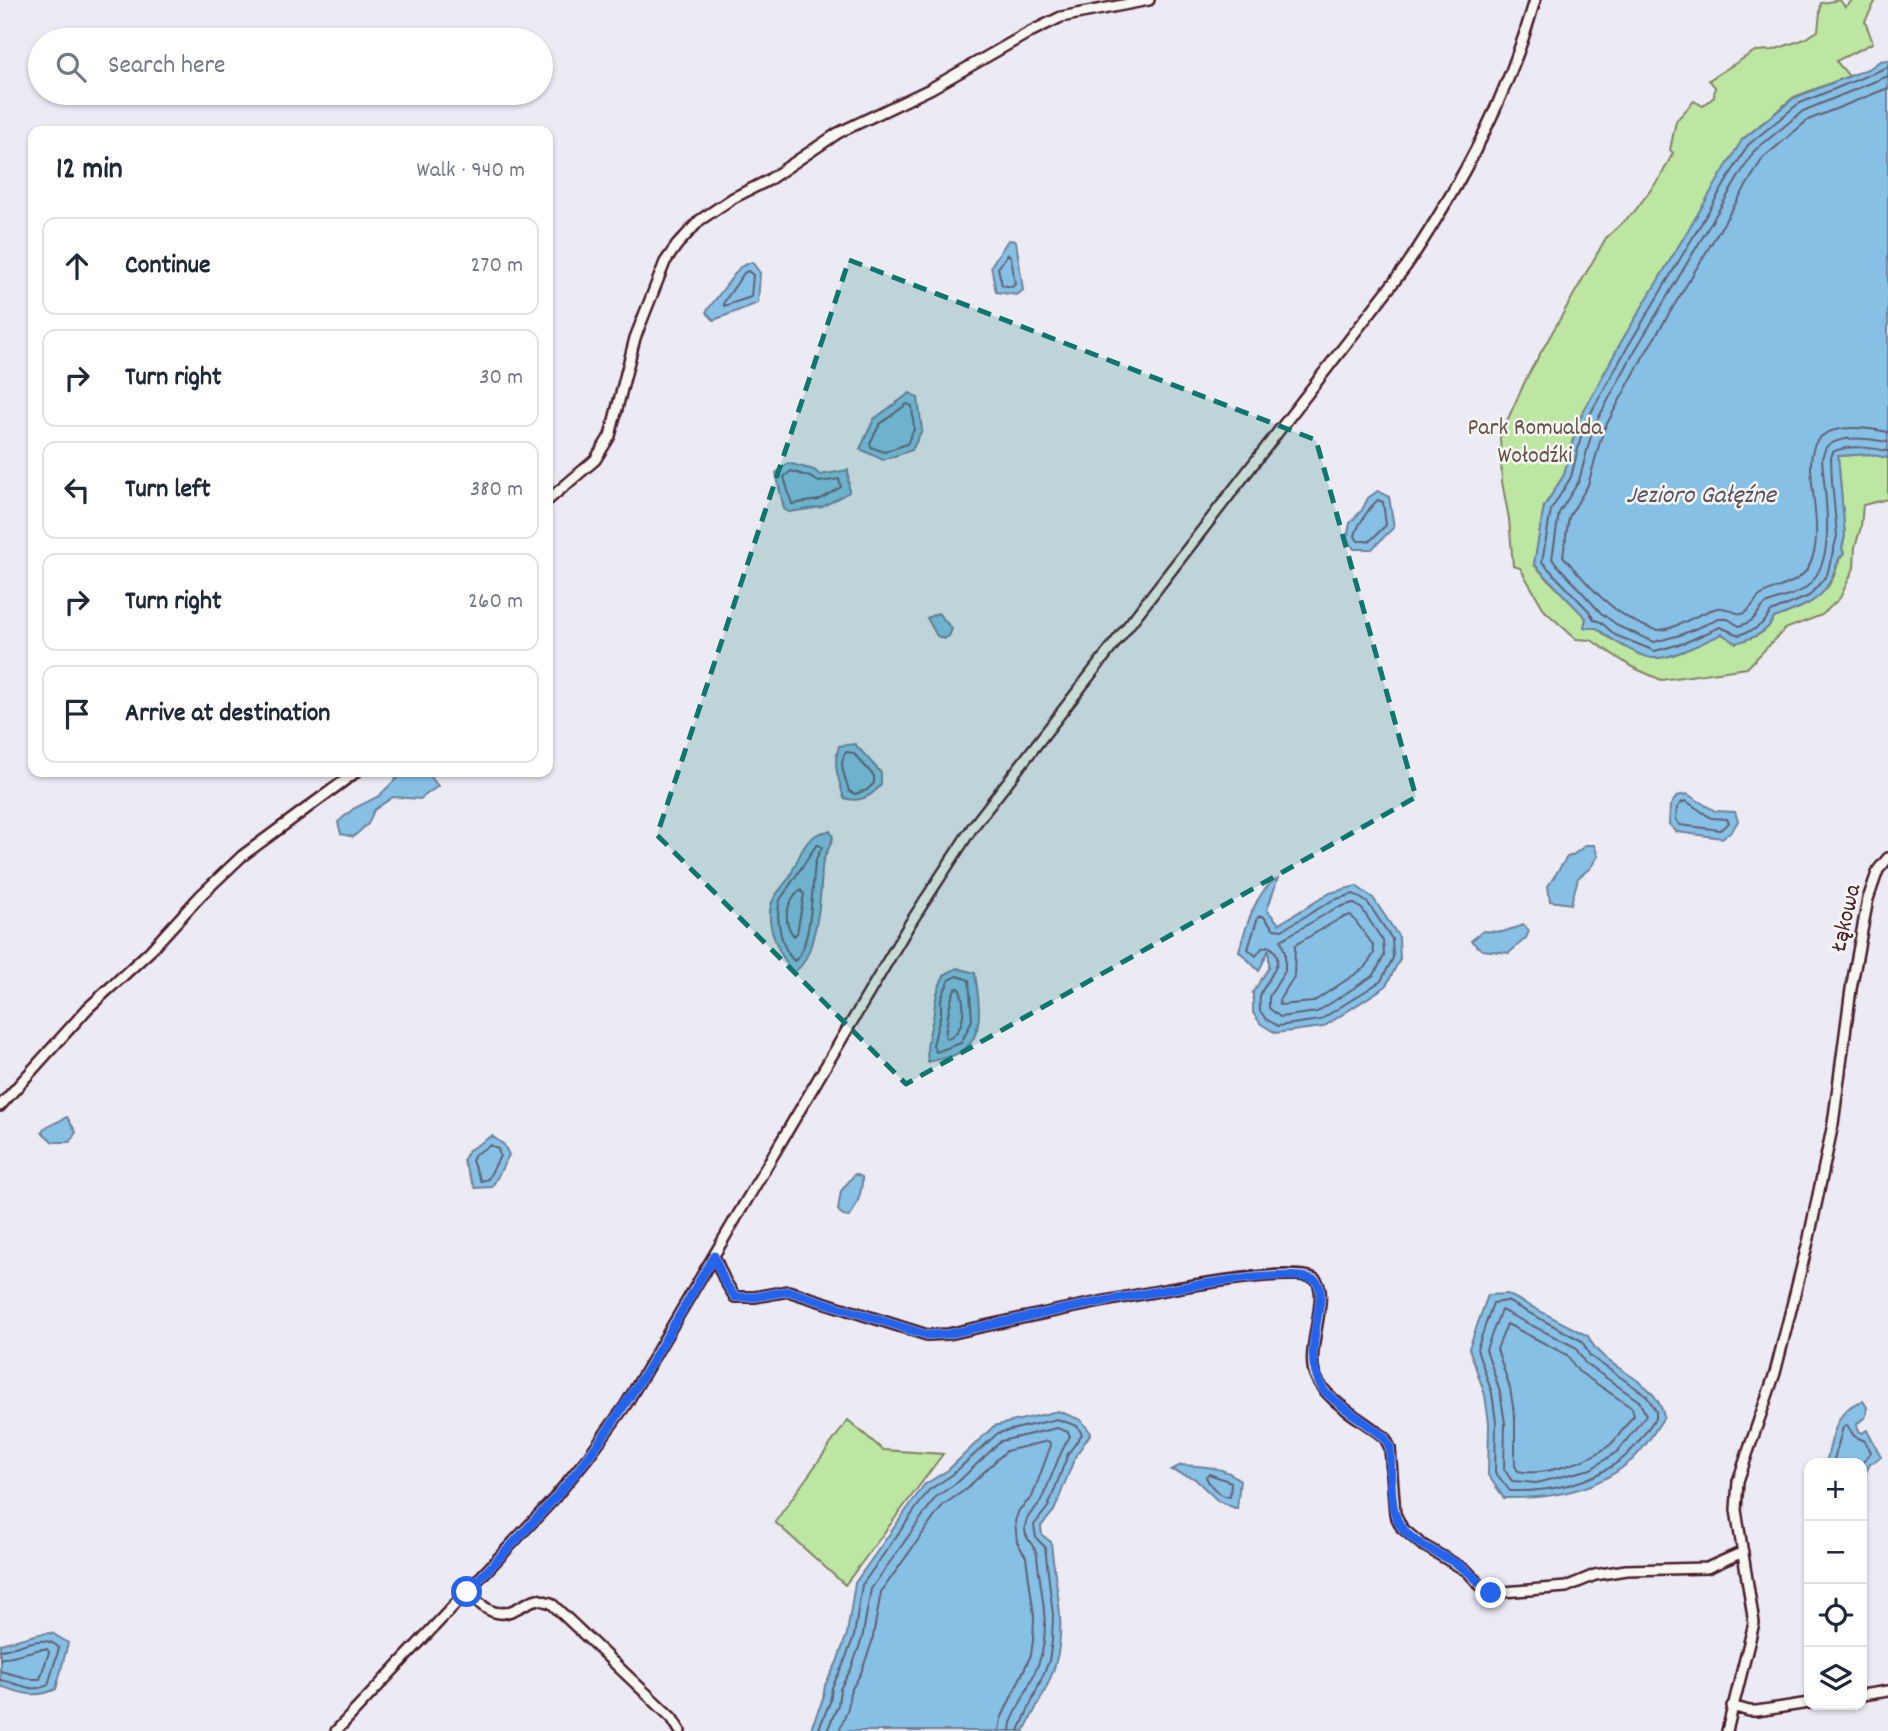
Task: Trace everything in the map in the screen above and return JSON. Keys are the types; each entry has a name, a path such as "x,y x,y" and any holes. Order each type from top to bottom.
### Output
{"street":[{"path":"553,496 595,460 610,436 635,338 665,262 677,244 700,220 733,198 767,181 838,132 930,89 1030,32 1061,17 1149,0"},
{"path":"336,1731 552,1502 625,1406 909,925 972,828 1407,265 1447,204 1485,132 1520,51 1535,0"},
{"path":"0,1105 88,1008 149,952 201,895 242,856 349,777"},
{"name":"Łąkowa","path":"1727,1731 1754,1623 1736,1510 1738,1481 1776,1373 1809,1238 1833,1124 1851,989 1867,899 1878,870 1888,858"},
{"path":"714,1256 724,1281 735,1297 755,1297 788,1291 927,1335 948,1334 1192,1285 1274,1276 1309,1276 1317,1281 1321,1294 1313,1342 1314,1374 1325,1392 1385,1438 1390,1448 1395,1514 1402,1528 1421,1544 1467,1571 1491,1593 1566,1587 1595,1575 1626,1570 1707,1568 1743,1552"},
{"path":"467,1592 487,1609 497,1612 511,1611 537,1599 551,1603 672,1718 680,1731"},
{"path":"1867,1694 1888,1691"},
{"path":"1732,1706 1757,1711 1804,1704"}],"highlighted area":[{"path":"849,260 1316,440 1416,797 906,1084 657,835"}],"green space":[{"name":"Park Romualda Wołodźki","path":"1840,0 1845,7 1853,0 1876,0 1865,21 1873,43 1836,61 1849,76 1794,97 1743,139 1620,344 1577,423 1564,475 1544,506 1534,565 1586,618 1584,628 1597,628 1641,655 1662,658 1722,634 1736,643 1753,637 1763,632 1774,618 1808,604 1822,593 1833,578 1838,561 1844,553 1838,456 1869,454 1888,458 1888,499 1863,505 1854,568 1840,598 1822,615 1785,629 1747,668 1661,680 1632,667 1591,640 1576,639 1545,611 1520,568 1513,566 1509,519 1502,482 1500,436 1528,375 1606,238 1634,212 1661,176 1673,153 1670,150 1676,121 1694,101 1703,106 1714,97 1715,87 1709,80 1755,51 1773,50 1818,31 1821,3"},
{"path":"848,1420 883,1450 943,1454 845,1585 775,1522"}],"water":[{"name":"Jezioro Gałęźne","path":"1888,60 1888,458 1869,454 1838,456 1844,554 1839,558 1829,583 1816,598 1774,618 1763,632 1753,637 1736,643 1722,634 1662,658 1641,655 1597,628 1584,628 1586,618 1534,564 1544,507 1564,475 1578,422 1620,344 1742,140 1794,98"},
{"path":"1008,240 1016,241 1023,290 1017,295 996,292 991,266"},
{"path":"752,262 760,273 758,303 714,320 706,312 740,267"},
{"path":"910,393 918,398 922,430 912,450 883,460 860,449 874,419"},
{"path":"788,463 814,470 820,475 848,470 849,492 822,507 789,512 784,509 776,473"},
{"path":"1378,491 1389,497 1394,527 1372,549 1354,549 1347,538 1350,523 1362,510 1368,498"},
{"path":"938,613 952,629 944,639 937,636 927,618"},
{"path":"855,744 881,773 881,785 869,796 855,800 844,798 836,760 839,746"},
{"path":"398,777 431,777 438,786 420,799 393,797 374,810 368,824 353,837 341,834 338,822 353,809 379,796"},
{"path":"1687,794 1715,811 1735,812 1738,821 1732,831 1722,838 1677,832 1669,824 1670,806 1677,796"},
{"path":"830,831 833,837 822,865 814,933 806,958 793,972 773,935 771,906 807,843 817,834"},
{"path":"1586,845 1594,845 1598,856 1590,868 1578,878 1571,904 1550,901 1548,886 1567,857"},
{"path":"1278,878 1267,910 1279,924 1330,893 1356,886 1373,898 1399,937 1400,959 1386,986 1323,1027 1276,1033 1261,1024 1253,1013 1253,992 1269,968 1269,949 1259,971 1239,951 1257,900"},
{"path":"1524,925 1529,931 1526,938 1509,953 1482,950 1471,941 1483,931 1502,932"},
{"path":"957,968 975,973 979,1013 976,1033 972,1042 961,1052 928,1062 928,1042 938,989 944,975"},
{"path":"67,1117 76,1132 70,1142 53,1142 42,1132 45,1128"},
{"path":"492,1136 504,1145 509,1155 492,1187 475,1188 463,1161 469,1150"},
{"path":"855,1174 862,1177 860,1192 849,1217 843,1216 838,1210 841,1191"},
{"path":"1507,1294 1588,1336 1605,1358 1651,1391 1659,1403 1664,1417 1638,1454 1614,1474 1569,1492 1520,1498 1504,1498 1488,1475 1489,1423 1485,1395 1469,1348 1488,1295"},
{"path":"1863,1401 1867,1407 1866,1416 1857,1424 1858,1430 1862,1433 1867,1430 1881,1457 1870,1464 1867,1470 1867,1458 1827,1458 1836,1426 1846,1410"},
{"path":"1058,1411 1081,1420 1091,1433 1075,1457 1054,1511 1041,1526 1042,1535 1051,1542 1060,1616 1059,1646 1050,1679 1024,1731 810,1731 823,1699 825,1685 847,1634 855,1583 924,1485 948,1470 994,1426"},
{"path":"1181,1465 1219,1469 1240,1480 1237,1509 1218,1501 1194,1478 1171,1470"},
{"path":"52,1633 68,1643 56,1689 35,1694 0,1686 0,1644"}],"route":[{"path":"467,1592 552,1502 588,1457 625,1406 714,1256 724,1281 735,1297 755,1297 788,1291 927,1335 948,1334 1192,1285 1274,1276 1309,1276 1317,1281 1321,1294 1313,1342 1314,1374 1325,1392 1385,1438 1390,1448 1395,1514 1402,1528 1421,1544 1467,1571 1491,1593"}]}
